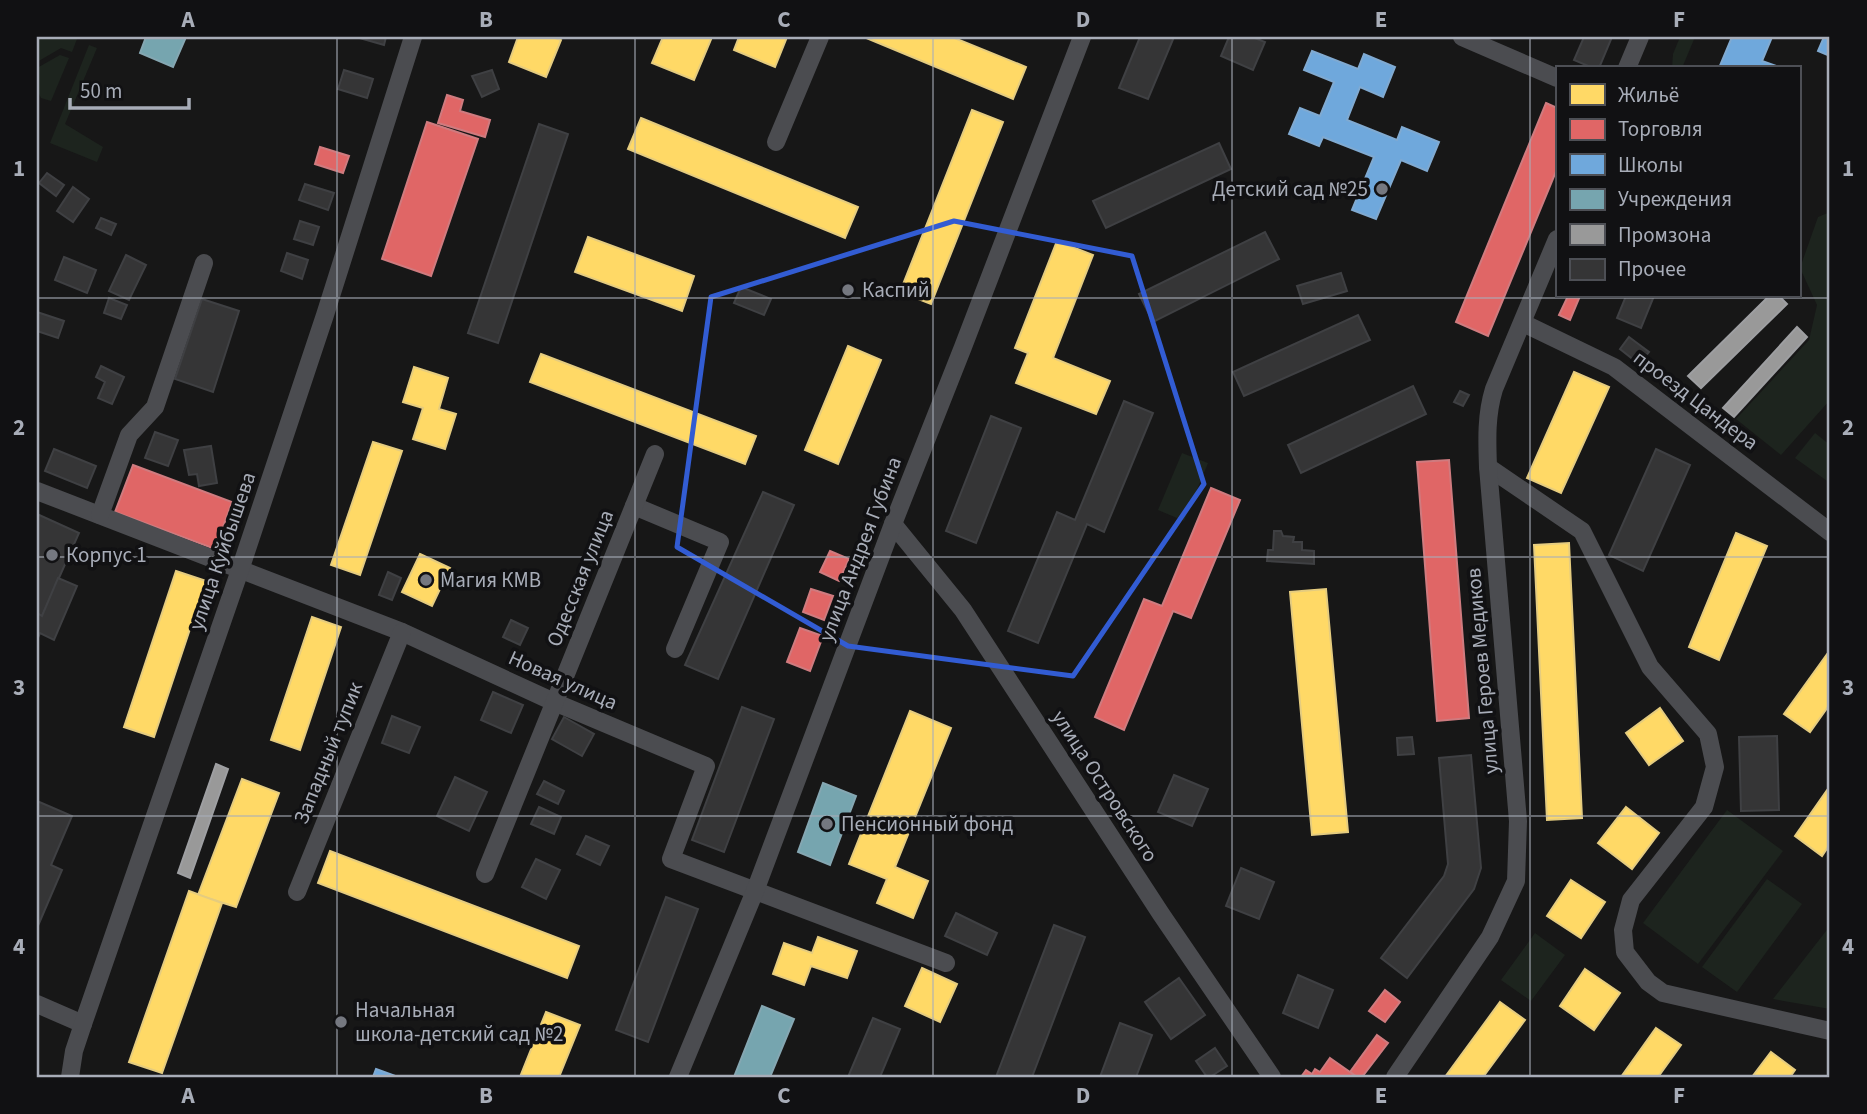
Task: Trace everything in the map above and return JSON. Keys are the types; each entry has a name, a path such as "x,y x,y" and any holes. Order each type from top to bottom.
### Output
{"street":[{"name":"улица Куйбышева","path":"70,1077 74,1051 240,570 413,37"},
{"path":"776,142 820,37"},
{"name":"улица Андрея Губина","path":"678,1077 755,891 893,524 1082,37"},
{"path":"1462,37 1556,78"},
{"path":"1629,66 1640,37"},
{"name":"улица Героев Медиков","path":"1395,1077 1490,937 1516,881 1518,821 1488,467 1489,406 1494,388 1556,241"},
{"path":"100,515 129,435 155,407 204,263"},
{"name":"проезд Цандера","path":"1523,323 1614,367 1830,532"},
{"name":"Одесская улица","path":"485,874 655,454"},
{"path":"1488,467 1582,531 1650,667 1708,734 1715,767 1704,807 1631,900 1623,930 1625,952 1648,982 1663,993 1830,1031"},
{"name":"Новая улица","path":"37,491 402,632 554,702 706,766 671,859 946,963"},
{"path":"634,506 720,542 675,649"},
{"name":"улица Островского","path":"893,524 969,620 1161,914 1272,1077"},
{"name":"Западный тупик","path":"297,892 402,632"},
{"path":"37,1004 83,1024"}],"highlighted area":[{"path":"954,221 1132,256 1204,484 1073,676 848,646 677,547 711,297"}],"shaded area":[{"path":"37,37 77,39 72,52 61,48 37,62"},
{"path":"1680,37 1695,37 1683,66 1672,66 1673,54"},
{"path":"89,45 97,48 65,124 103,147 97,162 50,143"},
{"path":"60,55 69,58 51,101 41,98 37,90 37,68"},
{"path":"1830,212 1830,400 1781,455 1736,419 1809,340 1817,305 1800,268 1818,217"},
{"path":"1815,433 1830,445 1830,483 1795,458"},
{"path":"1182,453 1208,463 1184,521 1158,510"},
{"path":"1727,810 1783,851 1698,964 1643,923"},
{"path":"1767,879 1802,904 1737,992 1702,967"},
{"path":"1830,926 1830,1009 1773,999"},
{"path":"1535,933 1565,955 1531,1001 1501,980"}],"building: Жильё":[{"path":"518,37 552,37 561,40 546,77 509,62"},
{"path":"663,37 712,37 694,80 652,63"},
{"path":"739,37 787,37 775,67 734,50"},
{"path":"864,37 952,37 1026,67 1013,99"},
{"path":"972,110 1003,122 931,304 900,292"},
{"path":"641,118 858,207 845,238 628,149"},
{"path":"588,237 694,276 682,311 575,272"},
{"path":"1057,241 1093,255 1053,358 1110,381 1096,414 1016,383 1028,353 1015,348"},
{"path":"848,346 881,360 838,464 805,450"},
{"path":"541,354 756,436 745,464 530,382"},
{"path":"414,367 448,378 439,409 456,414 445,449 413,439 423,408 403,402"},
{"path":"1574,372 1609,387 1561,493 1527,478"},
{"path":"373,442 402,451 360,575 331,565"},
{"path":"1736,533 1767,546 1719,660 1689,647"},
{"path":"1569,543 1582,818 1547,820 1534,545"},
{"name":"Магия КМВ","path":"420,554 450,568 432,606 402,592"},
{"path":"176,571 206,581 154,737 124,727"},
{"path":"1326,589 1348,832 1312,835 1290,592"},
{"path":"312,617 341,627 300,750 271,740"},
{"path":"1830,650 1830,704 1810,732 1784,714"},
{"path":"1660,708 1683,741 1649,765 1626,733"},
{"path":"910,711 951,728 895,867 928,881 913,918 877,903 887,879 849,864"},
{"path":"242,779 279,793 236,907 198,895"},
{"path":"1830,786 1830,844 1822,856 1795,836"},
{"path":"1626,807 1659,833 1632,869 1598,843"},
{"path":"330,851 579,946 567,978 318,883"},
{"path":"1571,880 1605,902 1581,938 1547,916"},
{"path":"189,891 222,903 162,1073 129,1062"},
{"path":"818,937 857,951 847,978 811,966 804,985 773,974 784,943 812,953"},
{"path":"922,968 957,984 940,1022 905,1006"},
{"path":"1585,969 1620,993 1594,1030 1560,1006"},
{"path":"1500,1002 1525,1020 1483,1077 1445,1077"},
{"path":"546,1012 580,1025 559,1077 520,1077"},
{"path":"1656,1028 1681,1045 1658,1077 1621,1077"},
{"path":"1771,1052 1795,1070 1790,1077 1752,1077"}],"building: Торговля":[{"path":"447,95 463,100 460,111 490,120 485,137 438,123"},
{"path":"1546,103 1556,108 1556,171 1488,336 1456,322"},
{"path":"427,122 478,139 431,276 382,259"},
{"path":"320,147 349,156 343,173 315,164"},
{"path":"1567,298 1579,298 1570,320 1559,315"},
{"path":"1449,460 1469,718 1437,721 1417,462"},
{"path":"133,465 232,502 215,549 115,512"},
{"path":"1211,488 1240,500 1191,618 1173,611 1124,730 1095,717 1144,599 1162,606"},
{"path":"830,551 849,559 839,581 820,572"},
{"path":"811,589 833,596 824,620 803,612"},
{"path":"800,628 823,636 810,671 787,662"},
{"path":"1385,990 1400,1002 1385,1022 1369,1011"},
{"path":"1377,1035 1388,1043 1362,1077 1357,1077 1350,1072"},
{"path":"1330,1058 1357,1077 1301,1077 1306,1070 1312,1074 1315,1069 1320,1072"}],"building: Школы":[{"path":"1732,37 1772,37 1762,61 1776,66 1720,66"},
{"path":"1824,37 1830,37 1830,56 1818,51"},
{"path":"1312,51 1358,69 1364,54 1395,67 1383,97 1360,87 1347,120 1397,140 1402,127 1439,142 1427,171 1401,160 1376,219 1352,210 1374,157 1323,137 1319,146 1289,134 1300,108 1320,116 1334,82 1304,70"},
{"path":"376,1069 398,1077 373,1077"}],"building: Учреждения":[{"path":"146,37 186,37 173,67 140,53"},
{"name":"Пенсионный фонд","path":"823,783 856,796 830,865 798,852"},
{"path":"762,1006 794,1019 770,1077 734,1077"}],"building: Промзона":[{"path":"1767,298 1781,298 1787,304 1701,388 1688,376"},
{"path":"1797,327 1807,337 1734,417 1723,408"},
{"path":"216,764 228,769 190,878 178,873"}],"building: Прочее":[{"path":"356,37 386,37 384,45"},
{"path":"1140,37 1174,37 1148,99 1119,88"},
{"path":"1229,37 1252,37 1265,42 1253,70 1221,56"},
{"path":"1584,37 1612,37 1600,66 1588,66 1574,60"},
{"path":"344,70 373,79 367,98 338,89"},
{"path":"492,70 499,89 482,97 472,76"},
{"path":"539,124 568,134 498,343 468,333"},
{"path":"1219,143 1231,169 1106,228 1093,201"},
{"path":"47,173 64,185 56,196 39,183"},
{"path":"305,184 334,193 328,210 299,200"},
{"path":"73,187 89,199 73,222 57,211"},
{"path":"101,218 116,224 111,235 96,228"},
{"path":"300,221 319,227 313,245 294,239"},
{"path":"1265,232 1279,259 1153,322 1139,294"},
{"path":"287,253 308,260 302,279 281,271"},
{"path":"126,255 146,265 129,300 109,291"},
{"path":"64,257 96,270 87,293 55,280"},
{"path":"1341,273 1347,291 1303,304 1297,286"},
{"path":"741,287 771,299 764,315 734,303"},
{"path":"109,298 127,305 121,319 104,313"},
{"path":"1625,298 1653,298 1641,328 1617,318"},
{"path":"202,299 239,311 213,392 175,379"},
{"path":"37,312 64,321 58,338 37,331"},
{"path":"1358,315 1370,340 1244,396 1233,372"},
{"path":"1629,337 1649,352 1639,364 1620,349"},
{"path":"101,366 124,377 112,404 98,398 105,382 96,377"},
{"path":"1413,386 1426,414 1301,473 1288,445"},
{"path":"1460,391 1469,395 1463,406 1454,402"},
{"path":"1124,401 1153,413 1104,532 1087,524 1038,643 1008,631 1057,512 1075,520"},
{"path":"991,416 1021,428 976,543 946,531"},
{"path":"155,432 178,440 168,466 145,458"},
{"path":"211,446 217,483 199,486 197,474 189,475 184,450"},
{"path":"54,449 96,466 87,488 45,471"},
{"path":"1656,449 1690,465 1643,571 1609,555"},
{"path":"763,492 794,505 718,679 685,665"},
{"name":"Корпус 1","path":"37,514 79,533 42,616 37,613"},
{"path":"1274,531 1281,531 1283,536 1294,537 1293,542 1302,542 1302,550 1314,551 1314,564 1267,561 1268,550 1273,550"},
{"path":"388,572 401,578 392,600 379,595"},
{"path":"58,578 77,586 54,640 40,633 37,640 37,613 42,616"},
{"path":"511,620 528,628 520,645 503,637"},
{"path":"493,692 523,705 511,733 481,720"},
{"path":"742,707 774,719 724,852 692,840"},
{"path":"392,716 420,727 409,753 382,743"},
{"path":"564,717 594,734 582,756 552,739"},
{"path":"1777,736 1779,810 1741,811 1739,737"},
{"path":"1412,737 1414,754 1398,755 1397,738"},
{"path":"1471,755 1481,868 1474,889 1407,978 1381,958 1444,876 1448,864 1439,758"},
{"path":"1174,775 1208,789 1192,826 1158,812"},
{"path":"455,777 487,792 469,831 437,816"},
{"path":"544,781 564,791 558,804 537,794"},
{"path":"37,801 72,816 51,865 62,870 37,928"},
{"path":"539,807 561,817 554,834 531,824"},
{"path":"586,836 609,846 600,865 577,854"},
{"path":"536,859 560,870 546,899 522,887"},
{"path":"1241,868 1274,882 1259,919 1226,906"},
{"path":"666,897 698,909 648,1042 616,1030"},
{"path":"956,913 997,933 987,955 945,936"},
{"path":"1054,925 1085,937 1032,1077 996,1077"},
{"path":"1298,975 1333,990 1318,1028 1283,1013"},
{"path":"1179,978 1205,1015 1171,1039 1145,1002"},
{"path":"873,1018 900,1029 880,1077 848,1077"},
{"path":"1120,1023 1152,1035 1136,1077 1100,1077"},
{"path":"1215,1048 1227,1066 1207,1077 1196,1061"}],"place":[{"name":"Детский сад №25","path":"1382,189"},
{"name":"Каспий","path":"848,290"},
{"name":"Корпус 1","path":"52,555"},
{"name":"Магия КМВ","path":"426,580"},
{"name":"Пенсионный фонд","path":"827,824"},
{"name":"Начальная школа-детский сад №2","path":"341,1022"}]}
